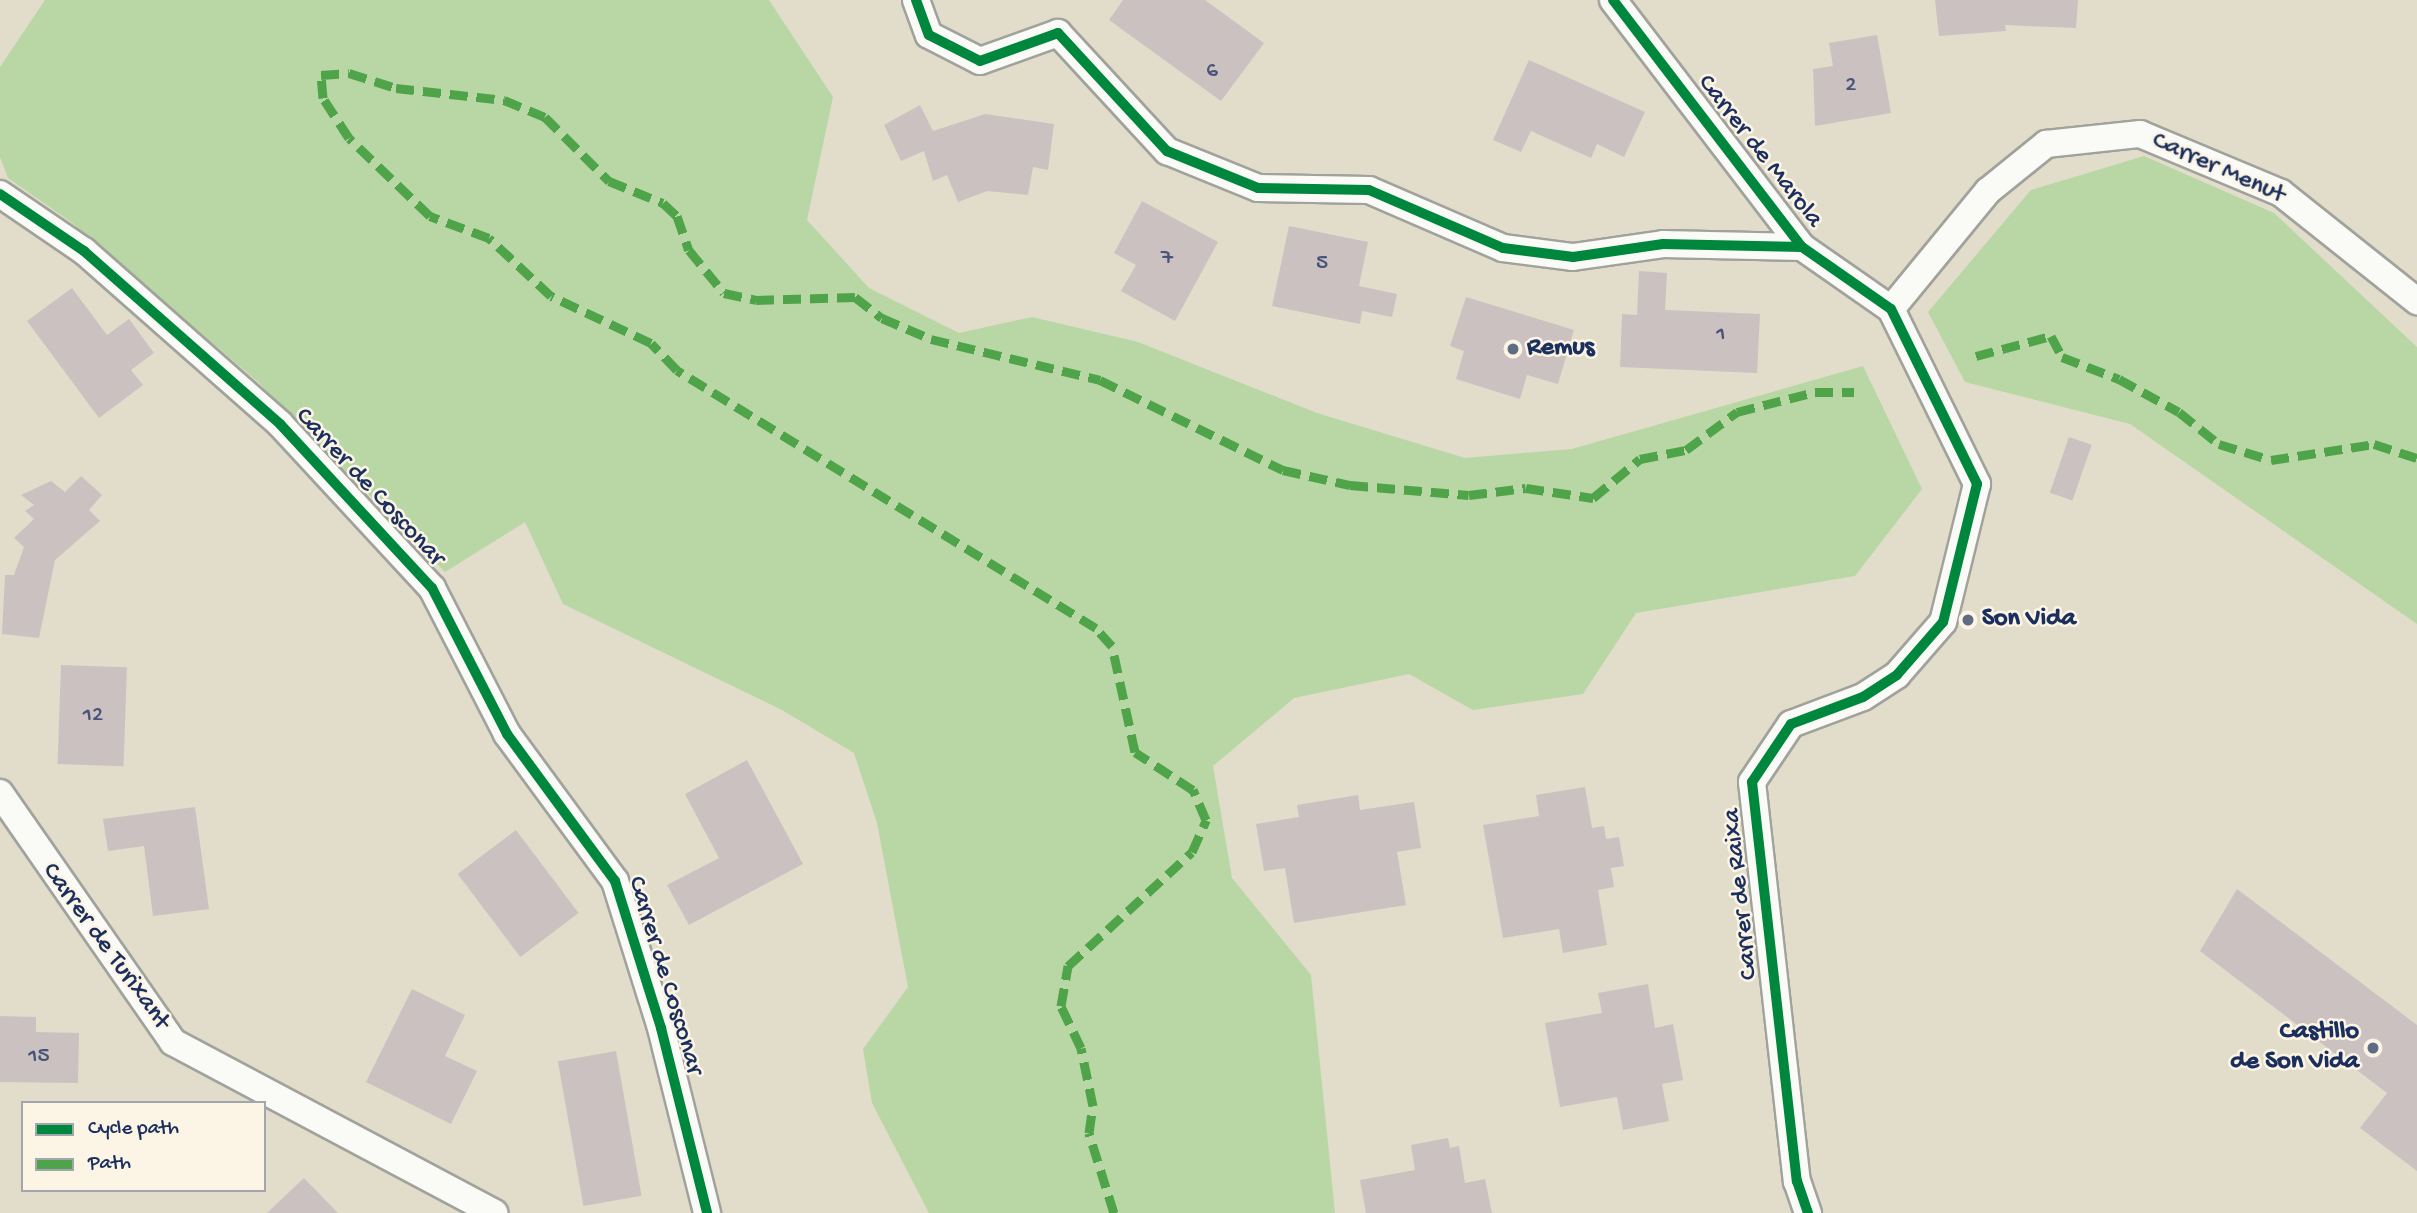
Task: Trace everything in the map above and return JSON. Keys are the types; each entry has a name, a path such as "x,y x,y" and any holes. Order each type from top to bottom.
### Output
{"street":[{"path":"916,0 929,34 980,61 1058,33 1167,150 1258,188 1369,190 1503,248 1573,257 1663,244 1802,247"},
{"name":"Carrer de Marola","path":"1613,0 1802,247 1891,309"},
{"name":"Carrer Menut","path":"1891,309 1988,191 2046,144 2140,134 2281,193 2417,301"},
{"name":"Carrer de Cosconar","path":"0,194 84,251 280,424 432,588 508,734 614,881 661,1028 707,1213"},
{"name":"Carrer de Raixa","path":"1808,1213 1797,1181 1752,782 1791,724 1863,696 1897,675 1943,622 1977,484 1891,309"},
{"name":"Carrer de Turixant","path":"0,793 173,1042 494,1213"}],"green space":[{"path":"45,0 769,0 833,97 807,220 869,288 959,333 1032,317 1138,342 1317,413 1465,458 1572,449 1863,366 1922,489 1855,576 1636,613 1583,694 1473,710 1409,674 1294,698 1213,766 1232,878 1311,975 1335,1213 929,1213 872,1103 863,1049 908,987 877,823 854,753 782,710 563,604 525,522 445,572 258,382 71,222 8,178 0,157 0,67"},
{"path":"2144,156 2274,213 2417,347 2417,624 2130,424 1965,382 1928,312 2031,190"}],"building":[{"path":"1123,0 1205,0 1264,43 1221,101 1109,20"},
{"path":"1935,0 2078,0 2076,28 2005,25 2006,31 1939,36"},
{"path":"1877,35 1891,113 1815,126 1813,69 1833,66 1829,43"},
{"path":"1529,60 1645,112 1624,157 1597,144 1591,158 1531,131 1521,152 1493,140"},
{"path":"920,105 933,131 985,114 1054,124 1048,170 1033,167 1028,195 987,191 958,202 947,175 933,181 924,151 901,161 884,125"},
{"path":"1142,201 1218,242 1175,321 1121,291 1136,265 1114,253"},
{"path":"1289,226 1368,242 1359,286 1397,294 1392,317 1362,311 1360,324 1272,306"},
{"path":"1639,271 1667,273 1665,310 1760,314 1757,373 1620,367 1622,314 1637,315"},
{"path":"72,288 107,335 129,319 154,353 131,370 143,385 99,418 27,321"},
{"name":"Remus","path":"1466,297 1574,330 1558,384 1527,375 1520,399 1456,379 1464,351 1450,346"},
{"path":"2069,437 2092,445 2072,501 2050,493"},
{"path":"81,476 102,495 89,510 100,521 55,560 39,638 2,634 5,575 14,575 24,547 14,538 34,519 25,511 34,505 21,495 51,481 65,492"},
{"path":"61,665 127,667 124,766 58,764"},
{"path":"747,760 803,864 689,925 667,885 719,858 685,794"},
{"path":"1585,787 1592,828 1604,826 1606,839 1619,837 1624,866 1611,868 1614,887 1598,890 1607,945 1563,953 1559,929 1503,938 1483,825 1539,816 1536,795"},
{"path":"1358,795 1360,810 1414,802 1421,848 1397,852 1406,905 1294,923 1285,868 1264,871 1256,824 1299,817 1297,805"},
{"path":"195,807 209,909 153,916 144,846 108,851 103,819"},
{"path":"516,830 579,913 520,957 458,874"},
{"name":"Castillo de Son Vida","path":"2237,889 2417,1025 2417,1171 2360,1128 2387,1093 2200,951"},
{"path":"1648,984 1655,1028 1673,1024 1683,1080 1662,1084 1669,1121 1623,1130 1617,1097 1560,1107 1545,1023 1602,1013 1598,993"},
{"path":"412,989 465,1015 445,1056 477,1071 451,1124 366,1082"},
{"path":"0,1016 36,1017 36,1032 79,1033 78,1083 0,1082"},
{"path":"616,1051 642,1196 583,1206 558,1061"},
{"path":"1448,1138 1450,1148 1459,1146 1465,1183 1485,1179 1492,1213 1366,1213 1360,1180 1415,1170 1411,1145"},
{"path":"304,1178 338,1213 267,1213"}],"marked path":[{"path":"1114,1213 1089,1133 1093,1106 1081,1048 1061,1006 1068,966 1192,852 1206,820 1193,790 1135,752 1112,646 1096,628 677,370 651,343 551,296 489,238 430,216 349,138 323,98 321,75 349,73 396,88 504,100 545,117 609,181 663,203 677,216 689,250 724,293 756,300 855,297 882,318 931,339 1100,380 1283,470 1350,485 1469,495 1526,488 1593,498 1640,459 1686,450 1737,412 1815,392 1854,392"},
{"path":"1976,356 2051,336 2062,357 2119,379 2179,412 2219,444 2271,460 2374,444 2417,458"}],"cycle path":[{"path":"916,0 929,35 980,61 1058,33 1167,151 1258,188 1369,190 1503,248 1573,257 1663,244 1802,247"},
{"path":"1613,0 1802,247 1891,309 1977,484 1943,622 1897,675 1863,697 1791,724 1752,782 1797,1181 1808,1213"},
{"path":"0,194 84,251 280,424 432,588 507,734 615,881 661,1028 707,1213"}],"place":[{"name":"Remus","path":"1513,349"},
{"name":"Son Vida","path":"1968,620"},
{"name":"Castillo de Son Vida","path":"2373,1048"}]}
